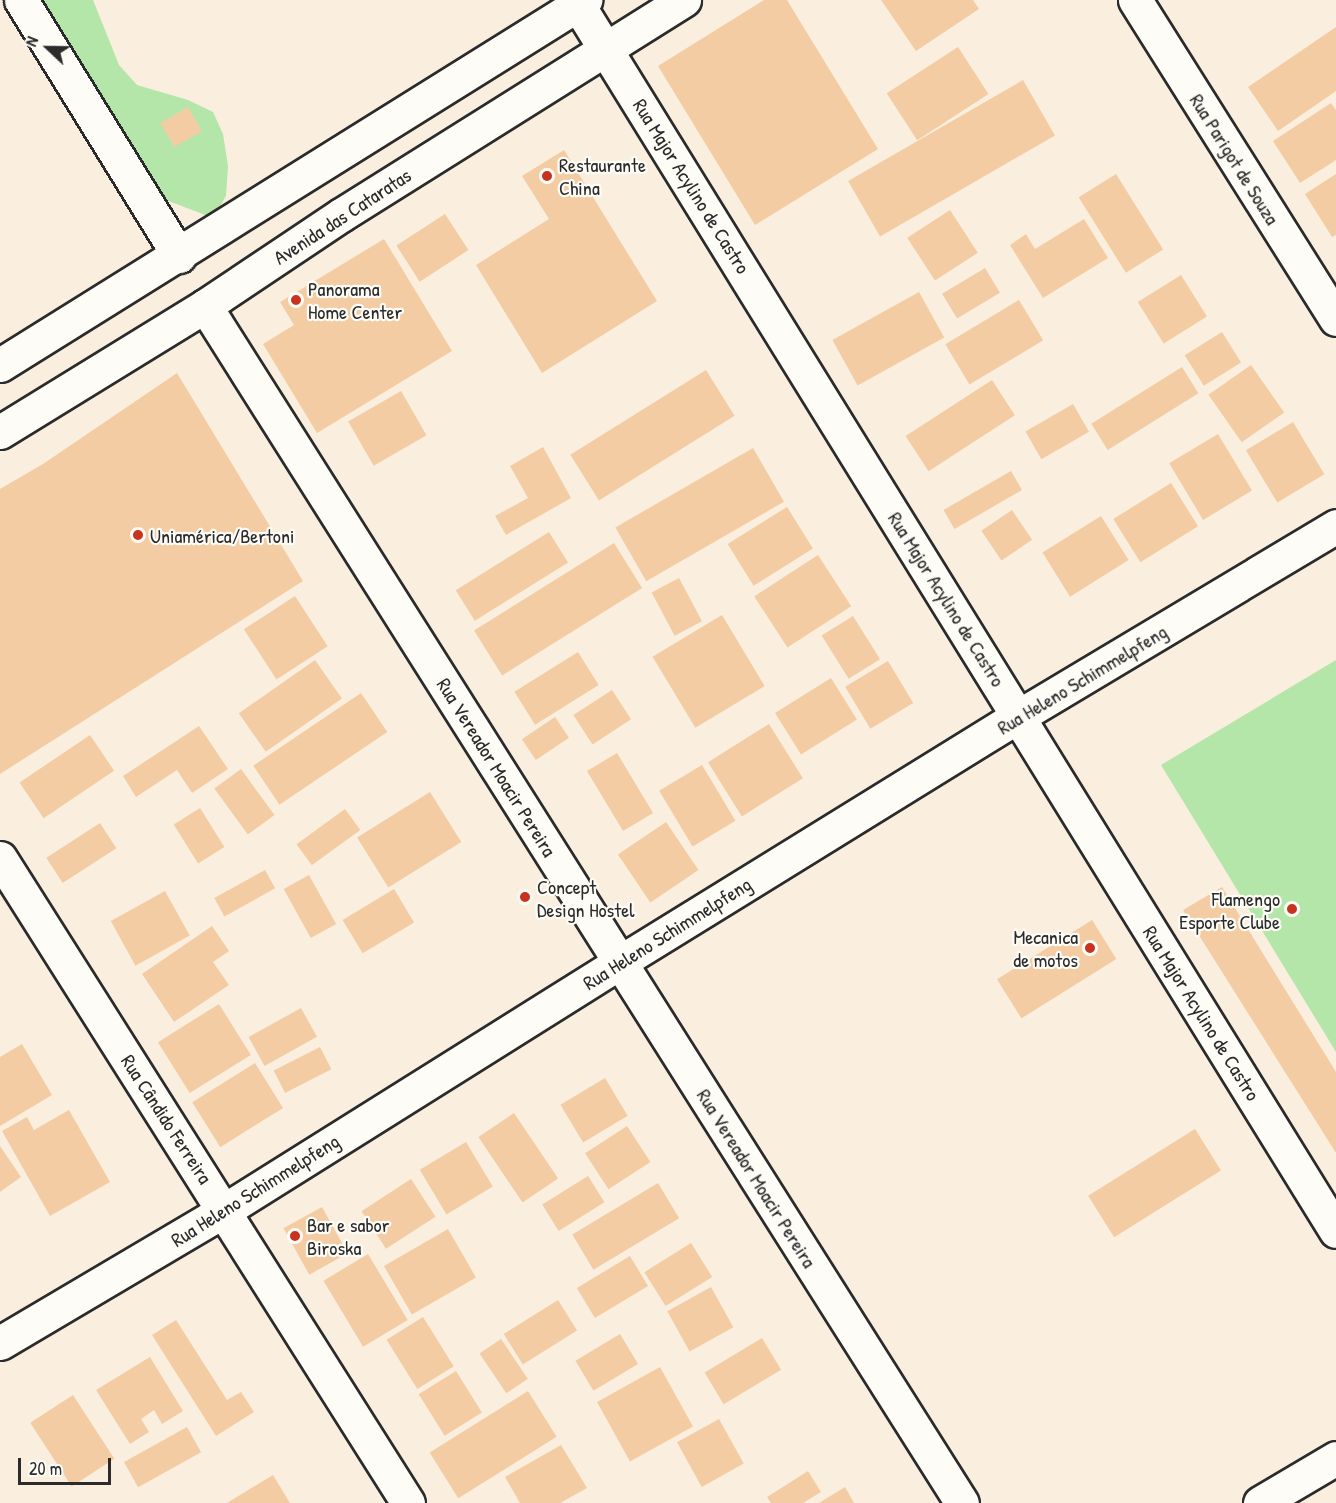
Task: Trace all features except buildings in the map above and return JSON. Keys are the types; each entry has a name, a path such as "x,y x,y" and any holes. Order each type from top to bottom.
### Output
{"street":[{"path":"21,0 179,256"},
{"name":"Avenida das Cataratas","path":"0,432 205,306 341,215 684,0"},
{"name":"Rua Parigot de Souza","path":"1135,0 1336,318"},
{"path":"0,365 179,256 580,2"},
{"name":"Rua Major Acylino de Castro","path":"580,2 1336,1231"},
{"name":"Rua Vereador Moacir Pereira","path":"205,306 962,1503"},
{"name":"Rua Heleno Schimmelpfeng","path":"0,1343 225,1210 620,962 1019,716 1336,526"},
{"name":"Rua Cândido Ferreira","path":"0,858 225,1210 408,1503"},
{"path":"1260,1503 1336,1458"}],"green space":[{"path":"37,0 93,0 119,65 137,85 188,100 213,112 223,134 228,166 226,196 213,218 166,200 146,185 66,40"},
{"name":"Flamengo Esporte Clube","path":"1336,660 1336,1052 1161,765"}],"place":[{"name":"Restaurante China","path":"547,176"},
{"name":"Panorama Home Center","path":"296,300"},
{"name":"Uniamérica/Bertoni","path":"138,535"},
{"name":"Concept Design Hostel","path":"525,897"},
{"name":"Flamengo Esporte Clube","path":"1292,909"},
{"name":"Mecanica de motos","path":"1090,948"},
{"name":"Bar e sabor Biroska","path":"295,1236"}]}
